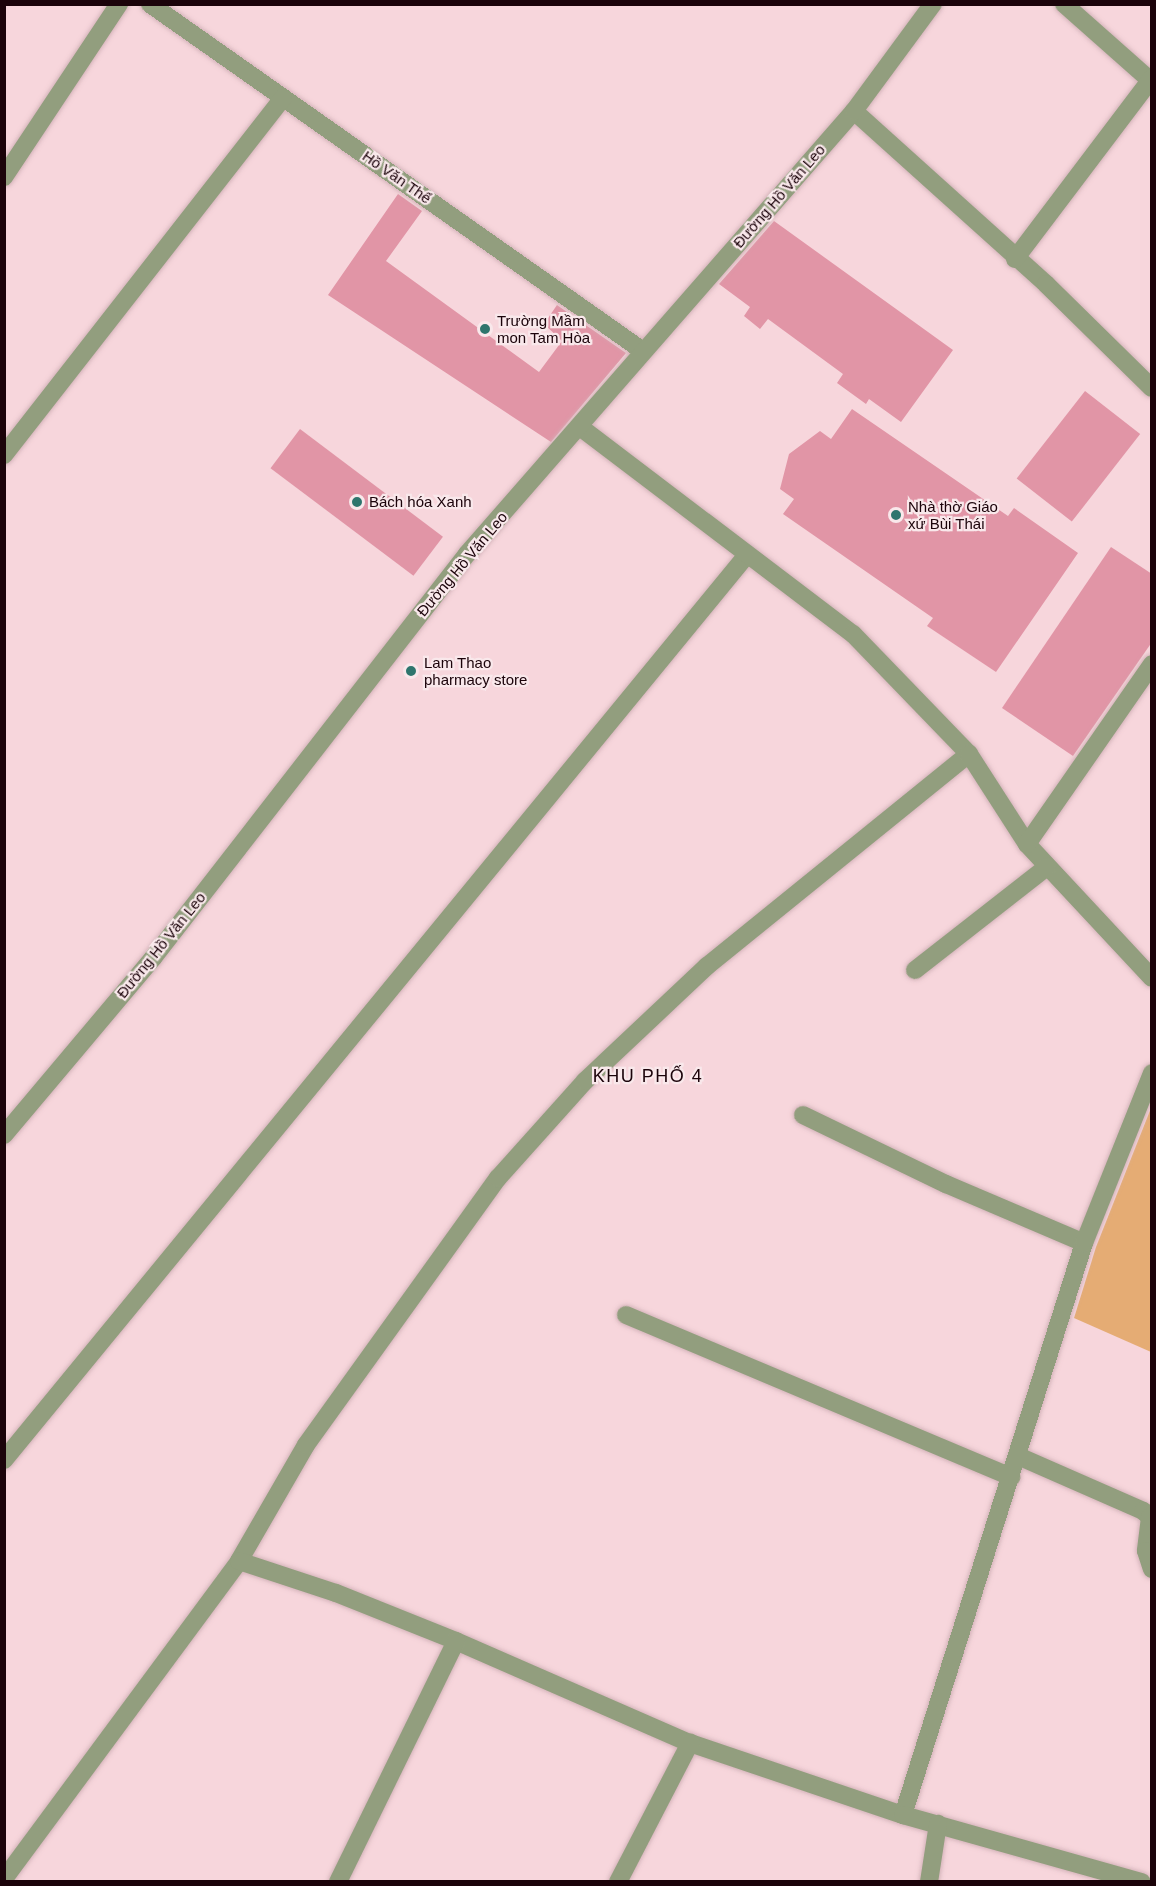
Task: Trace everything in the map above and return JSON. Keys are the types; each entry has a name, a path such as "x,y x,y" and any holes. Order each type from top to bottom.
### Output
{"street":[{"path":"4,177 119,4"},
{"name":"Hồ Văn Thể","path":"150,4 644,351"},
{"name":"Đường Hồ Văn Leo","path":"4,1135 153,958 467,554 854,111 933,4"},
{"path":"1015,259 1151,79 1064,4"},
{"path":"4,455 283,98"},
{"path":"854,111 1015,259 1046,284 1152,387"},
{"path":"580,427 746,556 853,634 969,754 1027,844 1152,978"},
{"path":"4,1460 746,556"},
{"path":"1027,844 1152,664"},
{"path":"4,1879 238,1561 306,1445 498,1178 585,1081 707,966 969,754"},
{"path":"915,970 1047,867"},
{"path":"903,1815 1084,1243 1152,1073"},
{"path":"803,1115 946,1184 1084,1243"},
{"path":"626,1315 1011,1477"},
{"path":"1018,1456 1150,1517 1146,1551 1152,1569"},
{"path":"238,1561 336,1593 456,1641 690,1743 903,1815 1142,1881"},
{"path":"338,1881 456,1641"},
{"path":"618,1881 690,1743"},
{"path":"929,1881 938,1824"}],"shaded area":[{"path":"1151,1108 1151,1352 1074,1318 1096,1247"}],"building":[{"name":"Trường Mầm mon Tam Hòa","path":"398,194 422,211 386,261 539,372 562,341 544,324 557,305 626,353 551,442 328,295"},
{"path":"774,221 953,350 901,422 869,399 866,404 837,383 843,374 768,319 760,329 744,316 750,307 719,284"},
{"path":"1085,391 1140,434 1072,522 1017,478"},
{"path":"852,409 1008,516 1014,508 1078,553 996,672 927,626 933,618 783,514 794,499 780,489 789,454 820,431 831,439"},
{"name":"Bách hóa Xanh","path":"300,429 443,537 413,576 271,468"},
{"path":"1111,547 1152,574 1152,642 1073,756 1002,708"}],"place":[{"name":"Trường Mầm mon Tam Hòa","path":"485,329"},
{"name":"Bách hóa Xanh","path":"357,502"},
{"name":"Nhà thờ Giáo xứ Bùi Thái","path":"896,515"},
{"name":"Lam Thao pharmacy store","path":"411,671"}],"district":[{"name":"KHU PHỐ 4","path":"648,1076"}]}
